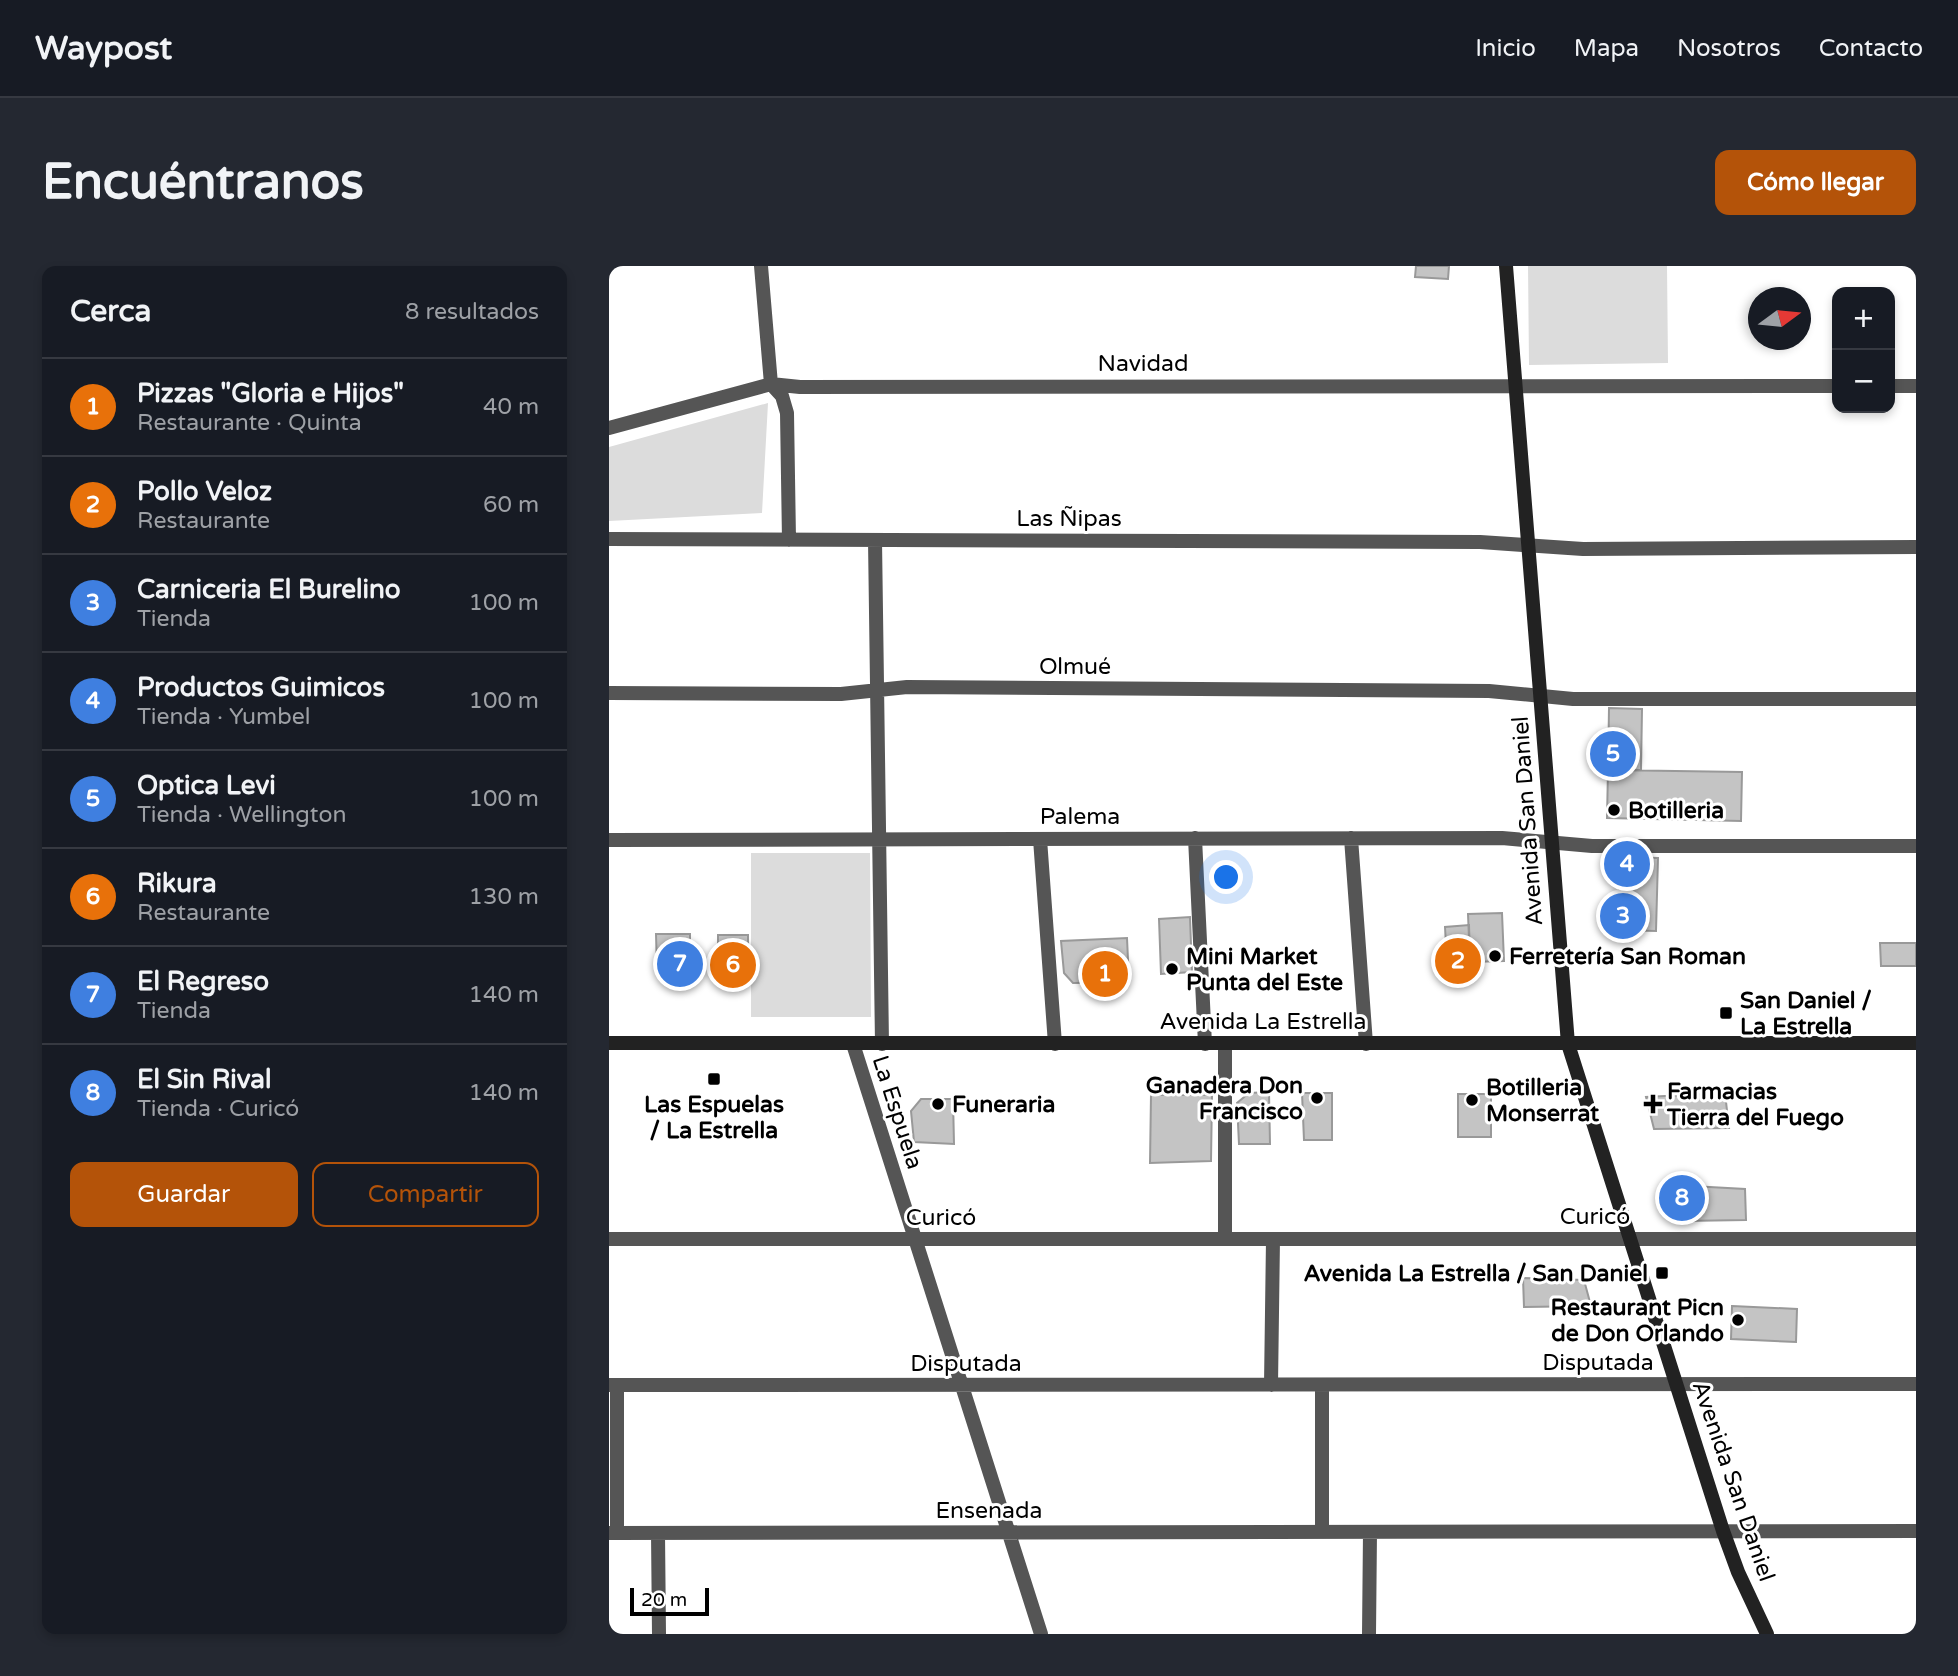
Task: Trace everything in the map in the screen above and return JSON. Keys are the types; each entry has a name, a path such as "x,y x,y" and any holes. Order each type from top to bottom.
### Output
{"street":[{"path":"761,266 771,384 782,396 787,413 789,540"},
{"name":"Avenida San Daniel","path":"1506,266 1568,1044 1723,1531 1738,1572 1767,1634"},
{"path":"609,428 771,384"},
{"name":"Navidad","path":"771,384 800,387 1832,386"},
{"path":"1895,386 1916,386"},
{"name":"Las Ñipas","path":"609,539 1479,542 1583,550 1916,547"},
{"name":"La Espuela","path":"875,540 882,1044"},
{"name":"Olmué","path":"609,693 841,694 907,687 1475,691 1573,699 1916,699"},
{"path":"1195,838 1205,1044"},
{"path":"1351,838 1366,1044"},
{"name":"Palema","path":"609,840 1502,838 1592,846 1916,846"},
{"path":"1040,839 1055,1044"},
{"name":"Avenida La Estrella","path":"609,1043 1916,1043"},
{"name":"La Espuela","path":"853,1044 1041,1634"},
{"path":"1225,1044 1225,1239"},
{"name":"Curicó","path":"609,1239 1916,1239"},
{"path":"1272,1385 1273,1239"},
{"name":"Disputada","path":"613,1385 1916,1384"},
{"path":"613,1385 613,1533"},
{"path":"1322,1385 1322,1532"},
{"name":"Ensenada","path":"613,1533 1916,1531"},
{"path":"1369,1634 1370,1532"},
{"path":"658,1533 659,1634"}],"shaded area":[{"path":"1528,266 1667,266 1668,363 1529,365"},
{"path":"768,403 762,513 609,521 609,447"},
{"path":"751,853 870,853 871,1017 751,1017"}],"building":[{"path":"1416,266 1449,266 1448,279 1415,277"},
{"path":"1609,708 1642,709 1641,770 1608,770"},
{"path":"1608,770 1742,772 1741,821 1607,818"},
{"path":"1620,857 1658,858 1656,931 1618,930"},
{"path":"1502,913 1504,961 1470,962 1468,914"},
{"path":"1190,917 1192,972 1161,974 1159,919"},
{"path":"1469,925 1470,962 1447,964 1445,927"},
{"path":"656,934 690,934 690,970 657,970"},
{"path":"718,935 748,935 748,970 718,969"},
{"path":"1127,938 1129,982 1073,983 1064,973 1061,941"},
{"path":"1880,943 1916,943 1916,966 1881,966"},
{"path":"1269,1092 1270,1144 1239,1144 1237,1103 1249,1093"},
{"path":"1302,1093 1332,1093 1332,1140 1304,1140"},
{"path":"1725,1093 1729,1128 1654,1129 1646,1097"},
{"path":"1458,1094 1491,1094 1491,1137 1458,1137"},
{"path":"1151,1095 1212,1095 1211,1161 1150,1163"},
{"path":"921,1099 953,1099 954,1144 914,1142 911,1111"},
{"path":"1673,1185 1745,1189 1746,1220 1683,1221"},
{"path":"1523,1278 1584,1280 1591,1306 1524,1307"},
{"path":"1732,1306 1797,1309 1796,1342 1731,1339"}],"place":[{"name":"Optica Levi","path":"1613,754"},
{"name":"Botilleria","path":"1614,810"},
{"name":"Productos Guimicos","path":"1627,864"},
{"name":"Carniceria El Burelino","path":"1623,916"},
{"name":"Ferretería San Roman","path":"1495,956"},
{"name":"Pollo Veloz","path":"1458,961"},
{"name":"El Regreso","path":"680,964"},
{"name":"Rikura","path":"733,965"},
{"name":"Mini Market Punta del Este","path":"1172,969"},
{"name":"Pizzas \"Gloria e Hijos\"","path":"1105,974"},
{"name":"San Daniel / La Estrella","path":"1726,1013"},
{"name":"Las Espuelas / La Estrella","path":"714,1079"},
{"name":"Ganadera Don Francisco","path":"1317,1098"},
{"name":"Botilleria Monserrat","path":"1472,1100"},
{"name":"Funeraria","path":"938,1104"},
{"name":"Farmacias Tierra del Fuego","path":"1653,1104"},
{"name":"El Sin Rival","path":"1682,1198"},
{"name":"Avenida La Estrella / San Daniel","path":"1662,1273"},
{"name":"Restaurant Picn de Don Orlando","path":"1738,1320"}]}
